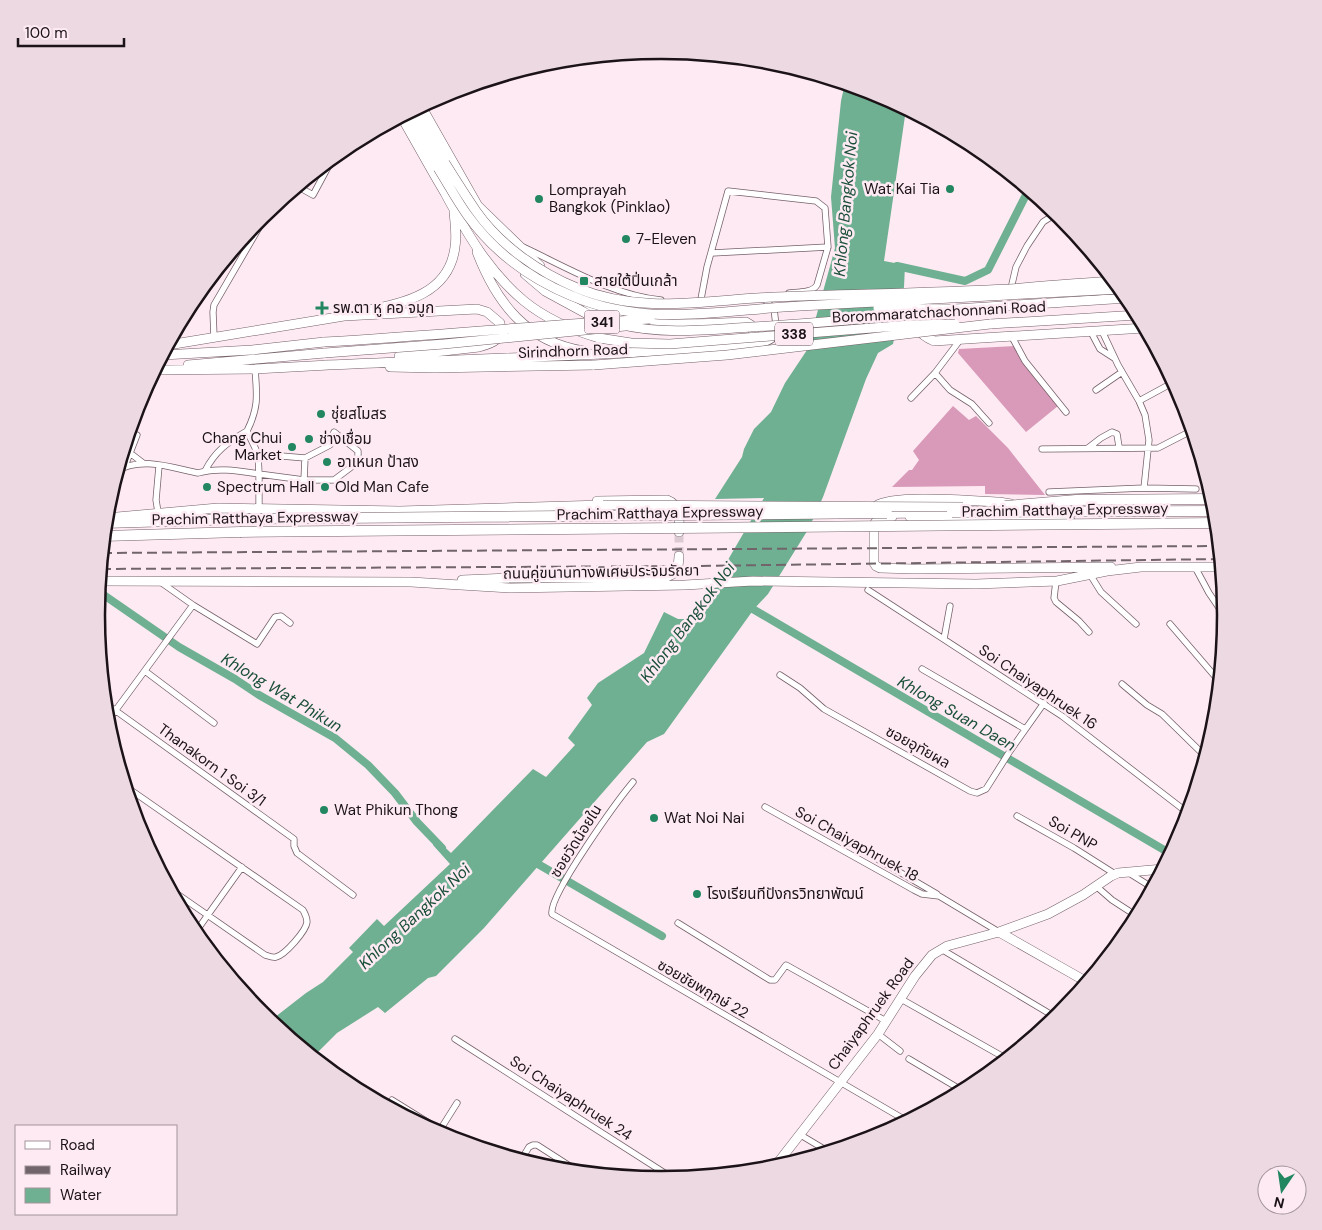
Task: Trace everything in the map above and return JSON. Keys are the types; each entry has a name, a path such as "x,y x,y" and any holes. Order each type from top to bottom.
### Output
{"highway":[{"path":"952,512 1076,500 1205,499"},
{"name":"Prachim Ratthaya Expressway","path":"113,523 240,518 952,512 1208,512"},
{"name":"Prachim Ratthaya Expressway","path":"111,536 259,532 1209,523"}],"main road":[{"name":"Borommaratchachonnani Road","path":"424,112 476,204 502,245 522,271 545,291 591,316 641,329 678,332 782,325 955,309 1119,299"},
{"path":"417,115 445,163 477,212 500,238 539,269 578,289 607,298 640,304 680,305 765,298 1008,288 1105,281"},
{"path":"410,119 468,216 498,250 512,262 556,289 589,303 629,312 684,316"},
{"name":"Borommaratchachonnani Road","path":"404,122 473,242 498,274 537,310 566,326 599,338 631,344 670,344 910,325 990,324 1130,316"},
{"path":"324,364 648,353 746,346 754,334 751,325 746,322 687,324 639,322 596,309 558,283 476,204"},
{"path":"172,350 214,337 344,316 409,301 438,283 448,270 455,248 456,236 453,208"},
{"path":"473,242 491,283 502,301 523,324 554,344 597,354"},
{"path":"1105,280 928,290 916,294 912,303 911,314 918,331 926,338 934,341 1138,329"},
{"path":"162,368 646,324 684,316 766,308 1112,289"},
{"name":"Sirindhorn Road","path":"171,352 226,352 324,342 400,338 593,322 880,308 955,309"},
{"path":"324,364 479,347 491,344 497,340 501,330 500,322 496,318 488,312 477,310 344,316"},
{"name":"Sirindhorn Road","path":"162,370 255,369 324,364 435,368 594,365 727,355 990,324"},
{"path":"400,510 465,503 667,500 674,503 677,507 679,532"},
{"path":"1086,515 999,502 890,501 879,504 872,510 869,529 869,565 875,570 896,574 1107,571"},
{"path":"113,517 218,508 400,510 603,505 996,508 1086,515 1208,512"},
{"path":"1141,567 880,568 874,563 874,525 881,518 892,517 1086,520 1209,518"},
{"path":"411,582 510,578 666,577 674,574 678,569 679,556"},
{"name":"ถนนคู่ขนานทางพิเศษประจิมรัถยา","path":"106,581 411,582 510,588 685,585 753,581 976,584 1056,581 1091,576 1107,571 1141,567 1215,567"},
{"name":"Chaiyaphruek Road","path":"781,1158 878,1034 925,962 941,949 999,932 1048,914 1115,874 1155,870"},
{"path":"999,932 1082,979"}],"street":[{"path":"303,189 313,195 326,171"},
{"path":"516,244 593,279 632,294 653,299 675,302 785,294 814,289 828,247 825,208 816,201 728,191 700,299"},
{"path":"1012,284 1016,267 1027,246 1043,222 1050,218"},
{"path":"214,337 214,305 255,235"},
{"path":"712,253 828,247"},
{"path":"774,309 785,294"},
{"path":"746,346 765,344 772,341 777,331 774,309 760,295"},
{"path":"1102,331 1114,358 1139,401 1148,429 1144,488"},
{"path":"1091,332 1100,349 1114,358"},
{"path":"1012,337 1025,361 1066,412"},
{"path":"911,398 935,373 960,340"},
{"path":"205,471 227,442 247,431 255,416 257,400 255,369"},
{"path":"1096,390 1122,372"},
{"path":"935,373 950,390 972,404 989,423"},
{"path":"1139,401 1168,386"},
{"path":"247,431 258,454 259,508"},
{"path":"125,466 142,463 198,472 232,470 304,480 334,480 358,462 358,451 334,432 330,445 305,458 258,454"},
{"path":"1088,448 1100,438 1112,432 1117,434 1119,447"},
{"path":"1042,449 1148,448 1164,446 1187,433"},
{"path":"127,462 137,435"},
{"path":"130,453 142,463"},
{"path":"304,480 305,458"},
{"path":"158,512 156,500 159,466"},
{"path":"1049,492 1144,488 1196,489"},
{"path":"1195,567 1217,605"},
{"path":"1091,576 1101,592 1136,624"},
{"path":"159,581 192,605 258,644 275,617 281,616 290,622"},
{"path":"1056,581 1054,598 1056,602 1079,621 1088,632"},
{"name":"Soi Chaiyaphruek 16","path":"868,590 1044,703 1182,809"},
{"path":"115,710 192,605"},
{"path":"944,639 950,606"},
{"path":"1170,624 1214,674"},
{"path":"922,669 1026,729"},
{"path":"145,671 214,723"},
{"name":"ซอยอุทัยผล","path":"780,675 806,692 824,709 970,791 977,793 986,789 1044,703"},
{"path":"1122,684 1147,705 1162,714 1200,751"},
{"name":"Thanakorn 1 Soi 3/1","path":"115,710 294,839 297,854 353,895"},
{"name":"ซอยวัดน้อยใน","path":"555,917 552,914 552,905 562,887 615,804 633,782"},
{"path":"133,792 303,910 307,921 305,929 286,951 276,957 265,955 182,897"},
{"name":"Soi Chaiyaphruek 18","path":"765,807 914,890 922,894 939,896"},
{"name":"Soi PNP","path":"1017,816 1100,863 1115,874"},
{"name":"Soi Chaiyaphruek 18","path":"850,843 999,932"},
{"path":"200,927 242,868"},
{"path":"1127,872 1147,885"},
{"path":"1096,886 1129,911"},
{"name":"ซอยชัยพฤกษ์ 22","path":"555,917 900,1117"},
{"path":"678,923 770,980 776,980 786,965 886,1021"},
{"path":"941,949 1049,1013"},
{"path":"901,999 1001,1055"},
{"path":"878,1034 900,1051"},
{"name":"Soi Chaiyaphruek 24","path":"455,1039 661,1171"},
{"path":"909,1059 956,1087"},
{"path":"392,1100 407,1110"},
{"path":"441,1126 457,1103"},
{"path":"799,1134 821,1147"},
{"path":"524,1154 529,1147 537,1145 564,1163"}],"shaded area":[{"path":"1015,346 1058,406 1026,432 958,353 959,349"},
{"path":"953,406 969,420 976,416 1008,448 1045,495 985,494 985,486 892,487 909,470 912,470 919,460 913,451"}],"water":[{"name":"Khlong Bangkok Noi","path":"844,89 905,115 884,261 905,265 904,287 893,344 878,353 866,379 823,497 809,528 768,594 754,609 664,734 647,742 484,928 436,976 428,978 385,1013 378,1007 337,1033 318,1052 276,1016 323,982 353,952 349,948 377,919 384,926 450,864 433,845 437,840 451,853 533,769 546,777 575,745 568,738 592,705 587,698 598,683 644,653 664,612 678,619 691,619 711,589 764,498 715,499 742,457 754,429 771,412 785,383 807,350 835,248 831,197"}],"waterway":[{"path":"897,266 965,281 988,270 1026,195"},
{"name":"Khlong Wat Phikun","path":"106,596 179,647 335,738 368,765 395,793 417,822 442,848"},
{"name":"Khlong Suan Daen","path":"746,605 1165,850"},
{"path":"531,860 662,936"}],"tunnel":[{"path":"679,532 679,556"}],"railway":[{"path":"109,553 1212,546"},
{"path":"107,569 695,566 1214,559"}],"place":[{"name":"Wat Kai Tia","path":"950,189"},
{"name":"Lomprayah Bangkok (Pinklao)","path":"539,199"},
{"name":"7-Eleven","path":"626,239"},
{"name":"สายใต้ปิ่นเกล้า","path":"584,281"},
{"name":"รพ.ตา หู คอ จมูก","path":"322,308"},
{"name":"ชุ่ยสโมสร","path":"321,414"},
{"name":"ช่างเชื่อม","path":"309,439"},
{"name":"Chang Chui Market","path":"292,447"},
{"name":"อาเหนก ป้าสง","path":"327,462"},
{"name":"Spectrum Hall","path":"207,487"},
{"name":"Old Man Cafe","path":"325,487"},
{"name":"Wat Phikun Thong","path":"324,810"},
{"name":"Wat Noi Nai","path":"654,818"},
{"name":"โรงเรียนทีปังกรวิทยาพัฒน์","path":"697,894"}]}
